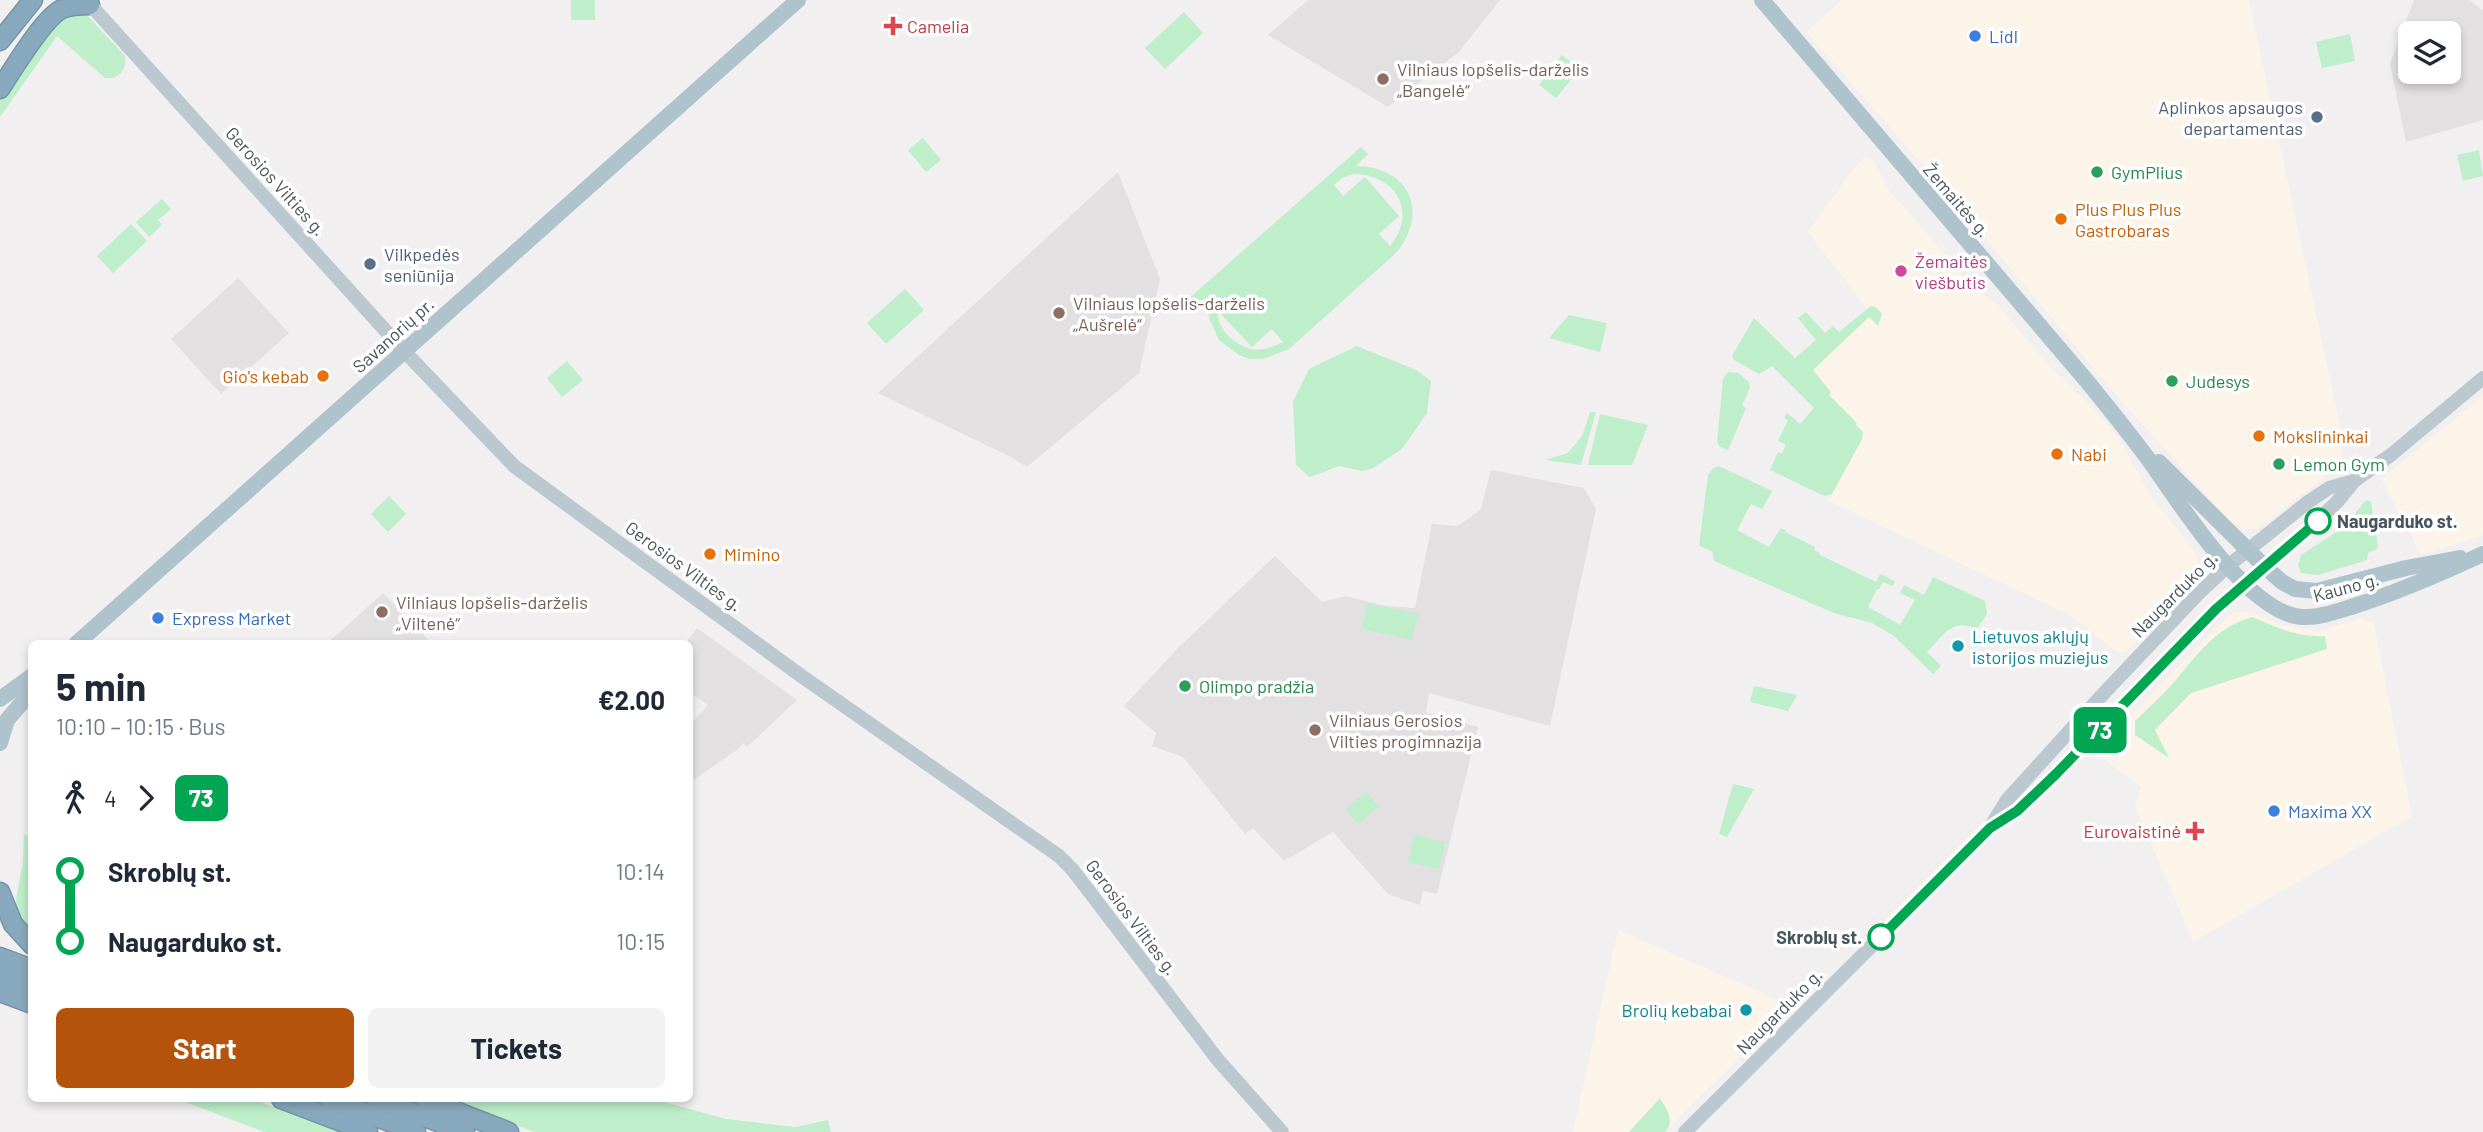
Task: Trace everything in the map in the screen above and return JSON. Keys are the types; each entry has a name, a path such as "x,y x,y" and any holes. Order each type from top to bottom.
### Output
{"highway":[{"path":"0,41 33,0"},
{"path":"0,68 55,0"},
{"path":"0,89 56,12 88,3"},
{"path":"0,68 41,30"},
{"path":"0,892 13,924 28,941"},
{"path":"0,957 28,968"},
{"path":"0,974 28,984"},
{"path":"0,992 28,1002"},
{"path":"289,1102 368,1132"},
{"path":"337,1102 416,1132"},
{"path":"384,1102 461,1131"},
{"path":"433,1102 509,1132"}],"main road":[{"name":"Savanorių pr.","path":"80,640 798,0"},
{"name":"Žemaitės g.","path":"1762,0 2123,425 2228,566"},
{"name":"Gerosios Vilties g.","path":"88,3 404,351 514,466 800,676 1059,856 1081,880 1218,1060 1282,1132"},
{"name":"Naugarduko g.","path":"1685,1132 1990,828 2017,811 2056,774 2244,583 2318,521 2354,481 2392,454 2483,377"},
{"name":"Žemaitės g.","path":"2123,425 2248,550"},
{"name":"Naugarduko g.","path":"1990,828 2007,800 2199,593 2228,566 2329,488 2354,481"},
{"name":"Kauno g.","path":"2248,550 2282,582 2295,589 2317,591 2406,568 2483,554"},
{"name":"Kauno g.","path":"2228,566 2264,601 2286,614 2302,617 2319,616 2412,587 2483,554"},
{"path":"0,699 28,679"},
{"path":"0,743 7,720 28,696"}],"shaded area":[{"name":"Vilniaus lopšelis-darželis „Bangelė“","path":"1308,0 1500,0 1459,52 1388,107 1268,35"},
{"path":"1842,0 2249,0 2341,431 2339,465 2255,529 2239,527 2231,522 2115,394 1950,196 1806,32"},
{"path":"2414,0 2468,0 2483,10 2483,120 2406,142 2390,64 2398,43 2398,84 2461,84 2461,21 2406,21"},
{"path":"1865,157 1874,161 1889,190 1967,279 2000,308 2054,371 2087,402 2118,437 2149,493 2197,555 2200,569 2194,584 2125,653 2117,652 2070,615 1829,501 1862,439 1808,370 1870,313 1808,232"},
{"name":"Vilniaus lopšelis-darželis „Aušrelė“","path":"1118,172 1160,279 1139,373 1027,467 878,393"},
{"path":"238,278 289,333 221,394 171,339"},
{"path":"2483,396 2483,535 2421,555 2381,479"},
{"name":"Vilniaus Gerosios Vilties progimnazija","path":"1491,470 1584,488 1596,509 1550,726 1429,693 1426,712 1478,727 1437,894 1423,891 1420,905 1388,894 1333,832 1284,861 1253,828 1245,834 1183,757 1152,746 1156,733 1124,706 1178,648 1275,556 1322,602 1346,596 1386,606 1415,608 1432,524 1458,526 1481,509"},
{"name":"Vilniaus lopšelis-darželis „Viltenė“","path":"383,593 428,640 331,640"},
{"path":"2250,611 2280,625 2318,631 2362,618 2374,624 2412,816 2193,942 2135,806 2141,787 2106,760 2092,755 2225,619 2233,613"},
{"path":"697,628 797,700 747,747 743,743 695,779 693,722 708,705 693,694 693,640 688,640"},
{"path":"1618,930 1765,994 1789,1009 1665,1132 1573,1132"}],"green space":[{"path":"571,0 595,0 595,20 571,20"},
{"path":"84,12 125,56 122,71 114,78 105,78 57,36 0,117 0,100 56,19"},
{"path":"1184,12 1203,33 1165,69 1145,48"},
{"path":"2350,34 2355,61 2322,68 2316,42"},
{"path":"1562,55 1580,69 1556,98 1539,85"},
{"path":"923,138 941,160 926,172 908,150"},
{"path":"1361,147 1368,154 1356,166 1374,168 1389,174 1401,183 1409,194 1412,222 1396,253 1289,349 1263,359 1250,359 1239,355 1219,340 1209,318 1208,297 1193,309 1186,301","holes":["1353,174 1381,180 1398,197 1402,220 1390,246 1379,234 1399,216 1365,177 1343,196 1334,185","1218,311 1252,347 1272,329 1283,342 1264,349 1245,347 1227,335 1220,324"]},
{"path":"2479,150 2483,176 2463,181 2457,155"},
{"path":"162,199 171,209 158,220 162,225 149,237 136,222"},
{"path":"131,224 147,241 113,273 97,256"},
{"path":"905,289 924,310 886,344 867,323"},
{"path":"1871,306 1876,307 1882,314 1878,326 1869,317 1813,370 1831,392 1829,395 1863,432 1862,439 1832,494 1824,496 1770,470 1778,452 1782,454 1786,445 1778,441 1788,420 1784,418 1787,413 1800,424 1814,408 1772,366 1759,374 1734,360 1732,356 1754,318 1795,358 1816,340 1798,318 1806,312 1825,333 1833,326 1839,332"},
{"path":"1569,315 1607,323 1600,352 1549,338"},
{"path":"1357,346 1416,370 1431,381 1427,413 1402,449 1373,468 1362,471 1339,466 1310,477 1296,465 1293,402 1309,369"},
{"path":"567,361 583,380 562,397 547,378"},
{"path":"1728,372 1738,373 1749,382 1750,388 1742,405 1746,408 1728,450 1717,442 1723,379"},
{"path":"1590,412 1596,412 1581,465 1545,460 1568,453 1582,436"},
{"path":"1600,414 1648,425 1632,465 1588,465"},
{"path":"1719,466 1772,491 1762,509 1751,504 1737,530 1769,547 1781,528 1815,547 1814,550 1820,555 1876,582 1880,574 1895,581 1893,586 1883,582 1868,607 1900,625 1915,600 1900,593 1904,585 1924,595 1933,577 1985,601 1987,614 1977,629 1960,625 1948,630 1927,652 1941,666 1933,674 1893,635 1872,623 1834,613 1714,561 1712,551 1699,546 1708,475 1713,468"},
{"path":"389,496 406,514 388,532 371,514"},
{"path":"2366,500 2371,502 2377,549 2368,553 2367,560 2318,575 2301,573 2298,565 2301,555 2344,527"},
{"path":"1367,603 1418,614 1412,640 1362,629"},
{"path":"2252,617 2296,634 2325,636 2327,649 2191,693 2155,730 2169,758 2135,735 2135,721 2199,652 2217,635"},
{"path":"1754,686 1797,695 1788,711 1750,702"},
{"path":"1733,784 1754,789 1727,837 1719,834"},
{"path":"1366,792 1379,807 1358,824 1346,809"},
{"path":"24,834 28,836 28,933 14,911 23,861"},
{"path":"1414,835 1445,842 1439,869 1408,862"},
{"path":"1660,1098 1670,1119 1665,1132 1629,1132"},
{"path":"185,1102 261,1102 341,1132 265,1132"},
{"path":"455,1102 664,1102 726,1119 796,1127 828,1120 831,1132 535,1132"}],"bus line":[{"name":"73","path":"1881,937 1990,828 2017,811 2056,774 2216,609 2318,521"}],"place":[{"name":"Camelia","path":"893,26"},
{"name":"Lidl","path":"1975,36"},
{"name":"Vilniaus lopšelis-darželis „Bangelė“","path":"1383,79"},
{"name":"Aplinkos apsaugos departamentas","path":"2317,117"},
{"name":"GymPlius","path":"2097,172"},
{"name":"Plus Plus Plus Gastrobaras","path":"2061,219"},
{"name":"Vilkpedės seniūnija","path":"370,264"},
{"name":"Žemaitės viešbutis","path":"1901,271"},
{"name":"Vilniaus lopšelis-darželis „Aušrelė“","path":"1059,313"},
{"name":"Gio's kebab","path":"323,376"},
{"name":"Judesys","path":"2172,381"},
{"name":"Mokslininkai","path":"2259,436"},
{"name":"Nabi","path":"2057,454"},
{"name":"Lemon Gym","path":"2279,464"},
{"name":"Naugarduko st.","path":"2318,521"},
{"name":"Mimino","path":"710,554"},
{"name":"Vilniaus lopšelis-darželis „Viltenė“","path":"382,612"},
{"name":"Express Market","path":"158,618"},
{"name":"Lietuvos aklųjų istorijos muziejus","path":"1958,646"},
{"name":"Olimpo pradžia","path":"1185,686"},
{"name":"Vilniaus Gerosios Vilties progimnazija","path":"1315,730"},
{"name":"Maxima XX","path":"2274,811"},
{"name":"Eurovaistinė","path":"2195,831"},
{"name":"Skroblų st.","path":"1881,937"},
{"name":"Brolių kebabai","path":"1746,1010"}]}
